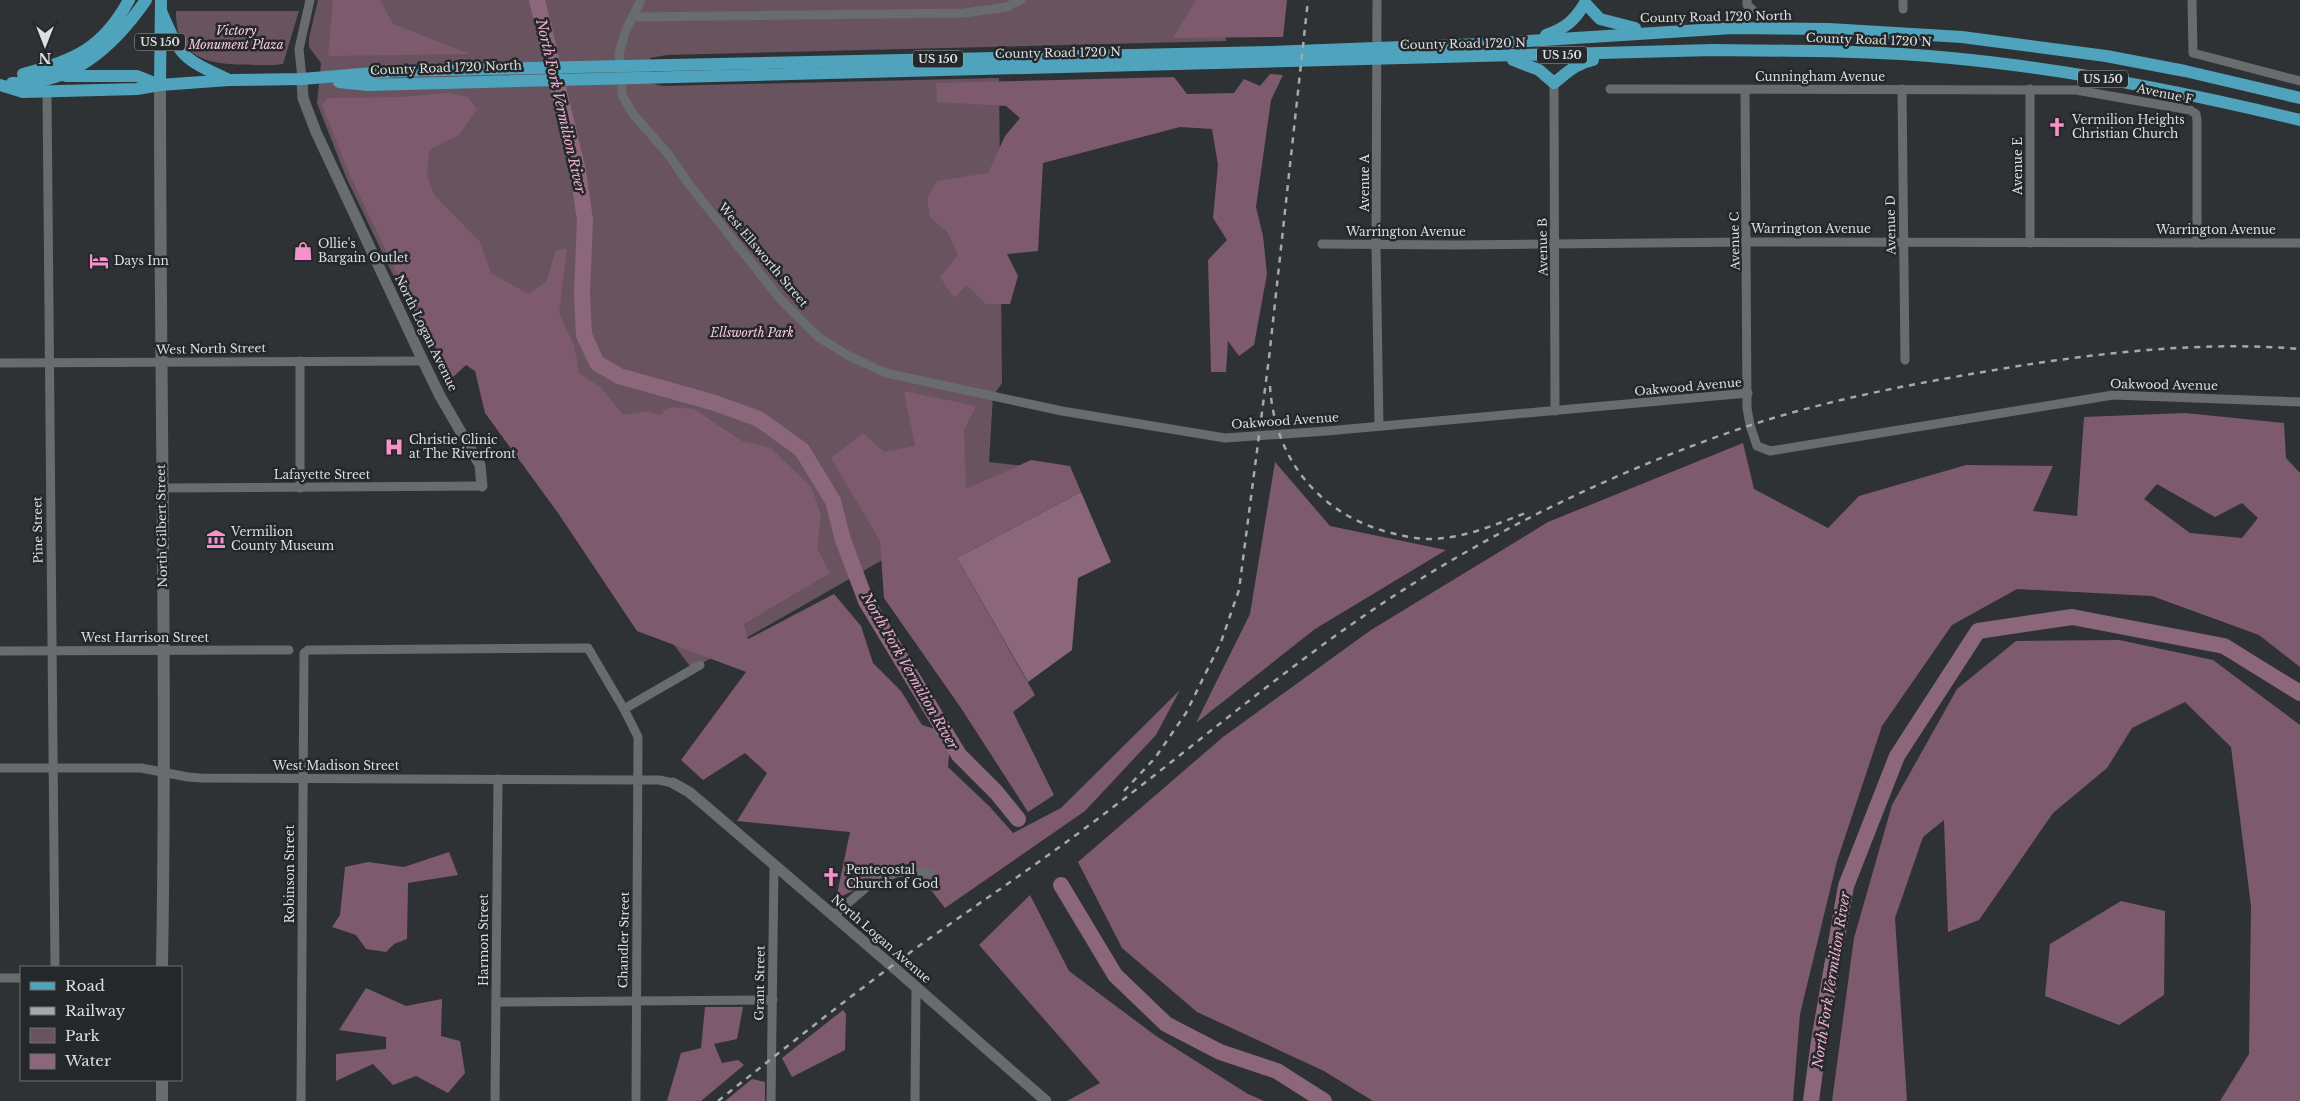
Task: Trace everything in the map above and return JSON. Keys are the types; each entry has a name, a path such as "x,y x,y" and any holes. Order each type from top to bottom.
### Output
{"main road":[{"path":"0,82 59,65 82,54 114,25 129,0"},
{"path":"0,82 24,83 46,81 77,68 99,53 118,36 146,0"},
{"path":"1530,40 1564,28 1575,20 1585,2 1600,19 1651,31"},
{"path":"161,5 177,48 185,57 229,80"},
{"name":"US 150","path":"160,84 161,5"},
{"name":"County Road 1720 North","path":"1530,40 1651,31 1733,28 1904,32"},
{"name":"County Road 1720 N","path":"1904,32 1962,37 2106,56 2185,71 2300,98"},
{"name":"County Road 1720 N","path":"650,70 1261,52 1530,40"},
{"name":"County Road 1720 N","path":"650,70 1500,56 1713,50 1843,51 1950,58 2047,70 2148,86 2300,120"},
{"path":"1500,56 1525,63 1539,70 1554,83 1567,70 1579,63 1632,52"},
{"name":"County Road 1720 North","path":"160,84 229,80 302,79 397,71 433,76 650,70"},
{"path":"23,74 40,77 137,76 160,84"},
{"path":"0,82 23,92 137,89 160,84"},
{"name":"North Gilbert Street","path":"160,84 160,362 164,650 162,966"},
{"path":"162,1081 162,1101"}],"street":[{"path":"302,79 298,48 310,0"},
{"name":"West Ellsworth Street","path":"640,0 622,41 619,53 622,95 632,114 668,155 781,300 818,338 849,356 886,373 1062,411"},
{"path":"632,16 964,13 1007,7 1021,0"},
{"name":"Avenue A","path":"1377,0 1376,245 1379,426"},
{"path":"1747,0 1747,5 1752,9"},
{"path":"2192,0 2193,53 2300,81"},
{"name":"North Logan Avenue","path":"302,79 303,98 316,132 440,396 480,465 482,486"},
{"name":"Avenue B","path":"1554,83 1556,244 1555,410"},
{"name":"Cunningham Avenue","path":"1610,90 2030,89"},
{"name":"Avenue E","path":"2030,89 2030,242"},
{"name":"Avenue F","path":"2030,89 2076,90 2190,110 2196,114 2197,243"},
{"name":"Avenue C","path":"1745,90 1748,393"},
{"name":"Avenue D","path":"1902,90 1905,360"},
{"name":"Pine Street","path":"47,92 55,966"},
{"name":"Warrington Avenue","path":"1322,244 1748,242 2300,243"},
{"path":"300,361 300,488"},
{"name":"West North Street","path":"0,363 423,361"},
{"name":"Oakwood Avenue","path":"1062,411 1225,438 1748,393 1750,426 1757,446 1770,451 2113,395 2300,402"},
{"name":"Lafayette Street","path":"162,488 482,486"},
{"name":"Robinson Street","path":"301,1101 302,658 304,653 308,650 588,648 624,709"},
{"name":"West Harrison Street","path":"0,652 289,650"},
{"path":"638,780 638,737 624,709 700,665"},
{"name":"West Madison Street","path":"0,768 140,768 201,778 659,780 672,783"},
{"name":"Harmon Street","path":"495,1101 498,779"},
{"name":"Chandler Street","path":"636,1101 635,1001 638,780"},
{"name":"North Logan Avenue","path":"672,783 689,792 1046,1101"},
{"name":"Grant Street","path":"771,1101 774,866"},
{"path":"833,916 871,883 898,872 931,873"},
{"path":"0,978 20,978"},
{"path":"915,1101 916,989"},
{"path":"496,1002 773,1000"}],"green space":[{"name":"Ellsworth Park","path":"318,0 1226,0 1226,41 667,55 650,58 651,83 662,86 999,78 1002,383 993,396 989,462 1043,468 692,669 499,412 461,339 429,349 432,343 416,312 407,304 346,177 317,103 321,63 309,47 309,38"},
{"name":"Victory Monument Plaza","path":"176,11 299,11 283,64 240,65 208,61 195,55 185,45 178,31"}],"shaded area":[{"path":"333,0 380,0 393,24 470,54 328,56"},
{"path":"1196,0 1287,0 1283,37 1173,38"},
{"path":"1270,74 1283,75 1271,100 1256,207 1263,236 1267,274 1254,345 1239,356 1228,341 1226,372 1211,372 1208,260 1227,240 1213,218 1218,165 1212,129 1180,127 1043,163 1038,251 1007,254 1018,276 1010,304 986,304 967,285 954,298 940,277 958,255 948,233 930,217 927,198 937,181 988,173 1005,136 1020,118 1006,106 937,102 936,83 1174,77 1187,94 1234,93 1244,79 1260,86"},
{"path":"449,93 468,97 477,109 459,135 429,150 427,175 434,195 480,242 491,273 529,294 546,282 556,250 567,249 559,313 574,345 579,373 601,388 624,415 646,411 660,415 670,407 694,409 742,441 771,448 812,488 821,515 817,548 830,573 744,624 748,639 834,594 861,626 873,663 901,691 922,725 951,734 948,767 990,807 1013,833 1061,808 1180,690 1156,735 1085,811 945,908 910,863 836,899 850,832 737,821 767,773 745,753 703,780 681,760 746,672 637,631 558,513 485,413 475,371 466,365 452,378 412,304 350,176 322,105 327,98 400,97"},
{"path":"904,391 976,406 964,430 966,489 1031,460 1070,466 1081,492 957,558 1035,695 1013,712 1054,795 1028,812 961,708 884,598 880,541 831,458 863,433 884,452 915,446"},
{"path":"2185,413 2284,423 2286,458 2300,473 2300,667 2259,635 2152,596 2017,589 1952,625 1882,726 1837,861 1800,1014 1793,1101 1373,1101 1324,1071 1197,1012 1122,948 1078,862 1223,737 1371,630 1548,522 1743,443 1754,489 1828,528 1859,496 1966,465 2053,466 2033,511 2077,516 2084,417","holes":["2157,484 2215,517 2242,503 2258,518 2242,538 2190,533 2144,499"]},
{"path":"1275,462 1330,526 1446,550 1315,629 1196,723 1250,614"},
{"path":"2119,640 2213,660 2300,725 2300,1101 2220,1101 2249,1054 2251,906 2231,747 2185,702 2132,728 2107,768 2053,813 1979,920 1948,932 1944,820 1923,837 1895,918 1907,1101 1832,1101 1854,938 1892,805 1957,689 2016,641"},
{"path":"449,852 458,875 408,883 407,939 394,944 386,952 366,949 356,935 332,927 340,915 345,867 368,862 404,867"},
{"path":"1030,895 1069,971 1156,1036 1248,1094 1264,1101 1067,1101 1100,1083 979,945"},
{"path":"2121,901 2165,911 2164,995 2119,1025 2045,996 2050,944"},
{"path":"366,988 406,1006 442,999 441,1036 460,1041 465,1073 448,1093 416,1076 393,1085 373,1064 336,1081 336,1054 386,1049 386,1037 339,1030"},
{"path":"705,1007 743,1007 737,1039 714,1044 722,1063 738,1060 744,1065 701,1101 667,1101 681,1053 701,1048"},
{"path":"843,1010 846,1014 845,1050 792,1077 782,1058"},
{"path":"752,1079 765,1082 765,1101 725,1101"}],"water":[{"path":"1081,492 1111,562 1078,578 1072,650 1028,682 957,558"}],"waterway":[{"name":"North Fork Vermilion River","path":"537,0 578,171 585,220 582,295 584,335 597,363 619,376 715,403 759,419 802,450 833,501 843,540 866,601 959,755 996,792 1018,819"},
{"name":"North Fork Vermilion River","path":"1811,1101 1819,1041 1846,886 1897,756 1978,631 2072,617 2224,646 2300,693"},
{"name":"North Fork Vermilion River","path":"1061,885 1115,975 1166,1024 1220,1052 1277,1071 1324,1101"}],"railway":[{"path":"1124,791 1155,758 1186,713 1221,642 1239,590 1269,358 1308,0"},
{"path":"718,1101 867,984 1080,832 1267,686 1344,630 1383,603 1469,550 1606,481 1700,443 1780,416 1845,399 1945,379 2012,367 2156,349 2228,346 2300,349"},
{"path":"1270,386 1273,412 1280,435 1290,457 1303,477 1319,495 1338,510 1360,522 1384,531 1406,536 1423,539 1442,538 1467,534 1528,512"}],"place":[{"name":"Vermilion Heights Christian Church","path":"2057,127"},
{"name":"Ollie's Bargain Outlet","path":"303,251"},
{"name":"Days Inn","path":"99,261"},
{"name":"Christie Clinic at The Riverfront","path":"394,447"},
{"name":"Vermilion County Museum","path":"216,539"},
{"name":"Pentecostal Church of God","path":"831,877"}]}
